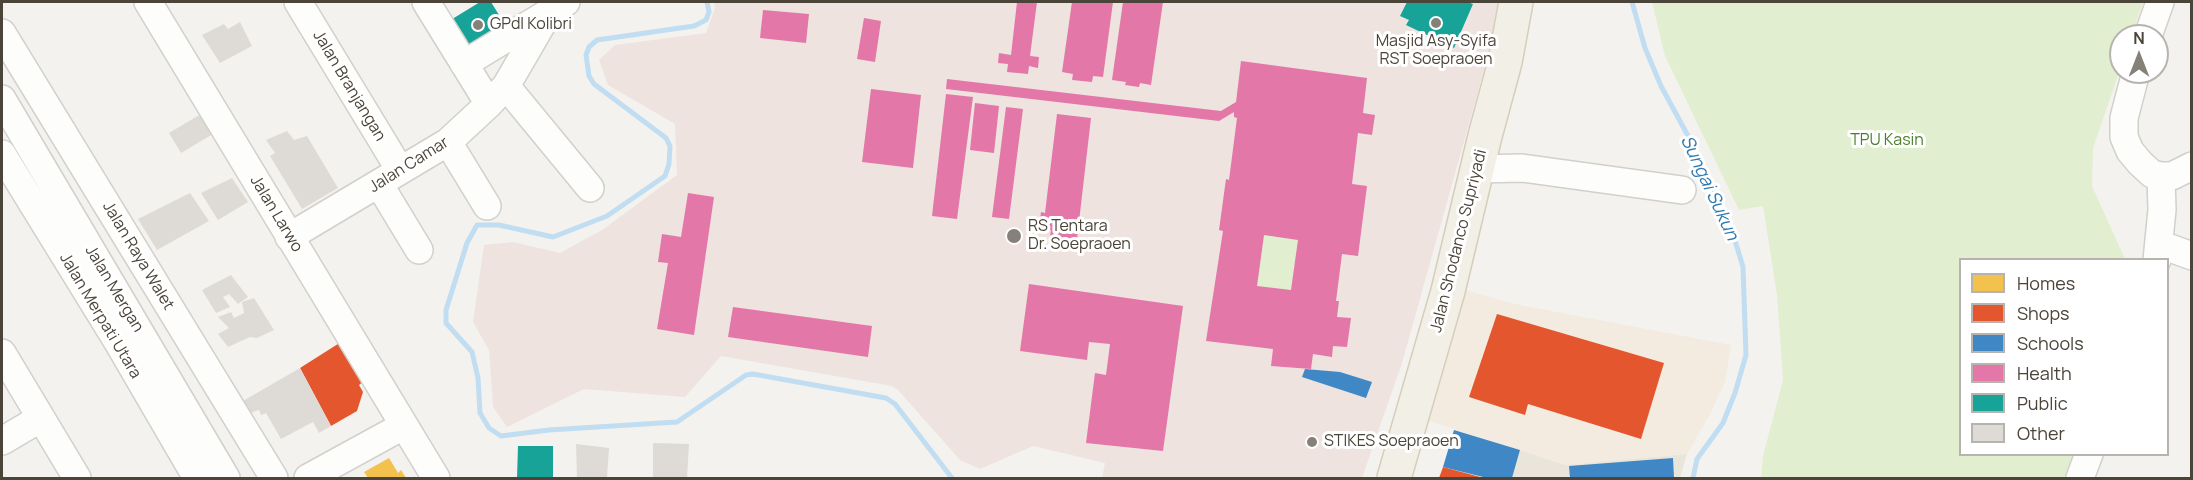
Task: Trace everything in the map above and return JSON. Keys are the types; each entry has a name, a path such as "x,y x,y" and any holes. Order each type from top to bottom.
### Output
{"main road":[{"name":"Jalan Shodanco Supriyadi","path":"1394,478 1445,302 1505,62 1516,2"}],"street":[{"name":"Jalan Larwo","path":"148,2 436,478"},
{"name":"Jalan Branjangan","path":"298,2 390,177 419,250"},
{"path":"426,2 464,64 590,188"},
{"path":"2152,24 2160,2"},
{"name":"Jalan Camar","path":"289,237 448,142 498,95 557,5"},
{"path":"464,64 557,5"},
{"name":"Jalan Raya Walet","path":"2,33 274,478"},
{"path":"2133,84 2124,118 2124,137 2130,151 2152,174 2172,176 2192,166"},
{"name":"Jalan Mergan","path":"2,99 226,478"},
{"path":"448,142 487,206"},
{"name":"Jalan Merpati Utara","path":"2,154 119,344 197,478"},
{"path":"1477,169 1522,168 1682,190"},
{"path":"2161,176 2162,210 2158,252 2192,256"},
{"path":"2,353 77,478"},
{"path":"2,441 41,418"},
{"path":"308,478 403,426"},
{"path":"2080,478 2088,456"}],"shaded area":[{"name":"RS Tentara Dr. Soepraoen","path":"714,2 1503,2 1402,363 1362,478 1102,478 1105,463 1033,446 980,469 960,460 892,386 721,356 685,397 584,389 507,427 493,407 489,350 473,322 484,245 513,242 560,253 602,230 677,175 675,124 608,85 599,60 615,45 706,33 715,8"},
{"path":"1462,289 1515,304 1731,345 1725,382 1687,454 1565,465 1423,419"},
{"path":"1520,450 1565,465 1687,454 1680,478 1512,478"}],"green space":[{"name":"TPU Kasin","path":"1652,2 2143,2 2135,24 2109,24 2109,84 2115,84 2093,148 2092,186 2125,258 1959,258 1959,456 2077,456 2069,478 1761,478 1763,456 1783,380 1777,295 1763,206 1739,210 1665,56"},
{"path":"1264,235 1298,240 1291,290 1257,286"}],"building: Homes":[{"path":"389,458 398,473 401,470 406,478 368,478 364,472"}],"building: Shops":[{"path":"1497,314 1664,363 1641,439 1528,404 1525,415 1469,397"},
{"path":"341,342 365,380 359,385 363,392 357,411 331,426 300,368"},
{"path":"1443,467 1484,478 1439,478"}],"building: Schools":[{"path":"1305,369 1340,372 1372,382 1366,398 1302,377"},
{"path":"1454,430 1520,450 1512,478 1487,478 1443,467"},
{"path":"1673,458 1674,478 1570,478 1569,466"}],"building: Health":[{"path":"1017,2 1037,2 1030,56 1039,57 1038,68 1029,66 1028,74 1007,72 1008,64 998,63 999,53 1011,55"},
{"path":"1072,2 1113,2 1103,77 1093,76 1092,82 1072,80 1073,74 1062,72"},
{"path":"1123,2 1163,2 1151,85 1140,83 1139,87 1112,80"},
{"path":"763,10 809,14 806,43 760,38"},
{"path":"864,18 881,21 875,62 857,59"},
{"path":"1241,61 1367,78 1363,113 1375,115 1372,135 1358,133 1352,184 1367,186 1358,256 1342,254 1336,301 1339,301 1337,317 1351,318 1347,347 1333,346 1332,357 1313,354 1311,369 1271,366 1273,349 1206,341 1223,231 1219,230 1226,179 1229,180 1237,118 1234,117 1234,112 1219,121 946,89 947,79 1221,111 1236,102","holes":["1264,235 1298,240 1291,290 1257,286"]},
{"path":"871,89 921,95 913,168 862,162"},
{"path":"946,94 973,97 957,219 932,216"},
{"path":"975,103 999,106 994,153 970,150"},
{"path":"1006,107 1023,109 1009,219 992,217"},
{"path":"1057,114 1091,118 1077,239 1050,237 1051,230 1039,228 1041,212 1045,213"},
{"path":"688,193 714,197 694,335 657,329 668,263 658,262 662,234 681,237"},
{"path":"1029,284 1183,306 1163,451 1086,443 1095,373 1106,375 1110,344 1089,342 1087,360 1020,351"},
{"path":"733,307 872,326 868,357 728,337"}],"building: Public":[{"name":"GPdI Kolibri","path":"480,2 491,2 507,28 476,49 463,45 449,21"},
{"name":"Masjid Asy-Syifa RST Soepraoen","path":"1407,2 1467,2 1473,4 1454,48 1406,25 1409,20 1400,16"},
{"path":"518,446 553,446 553,478 517,478"}],"building: Other":[{"path":"240,22 252,46 220,63 202,35 224,24 228,29"},
{"path":"201,114 213,134 181,153 169,133"},
{"path":"287,131 294,140 307,136 338,188 302,209 270,156 275,153 266,140"},
{"path":"232,178 248,202 218,220 201,193"},
{"path":"190,193 209,221 157,250 138,219"},
{"path":"231,275 248,297 238,304 229,294 223,297 230,307 216,313 202,290"},
{"path":"254,298 274,330 228,347 218,334 229,328 218,317 231,312 234,318 244,313 242,302"},
{"path":"300,368 331,426 319,433 313,422 281,439 266,413 261,415 259,410 250,413 243,401"},
{"path":"653,443 689,444 687,478 653,478"},
{"path":"576,444 609,448 607,478 577,478"}],"waterway":[{"path":"707,2 709,12 706,20 694,26 597,40 589,47 586,55 589,76 594,84 666,138 670,146 669,164 665,176 607,216 553,237 499,225 477,225 467,243 446,310 446,323 472,352 478,378 480,413 489,428 501,436 549,430 677,422 746,375 753,374 886,398 895,404 952,478"},
{"name":"Sungai Sukun","path":"1632,2 1645,48 1661,86 1694,147 1733,234 1743,267 1746,355 1723,423 1697,459 1693,478"}],"place":[{"name":"Masjid Asy-Syifa RST Soepraoen","path":"1436,23"},
{"name":"GPdI Kolibri","path":"478,25"},
{"name":"RS Tentara Dr. Soepraoen","path":"1014,236"},
{"name":"STIKES Soepraoen","path":"1312,442"}]}
